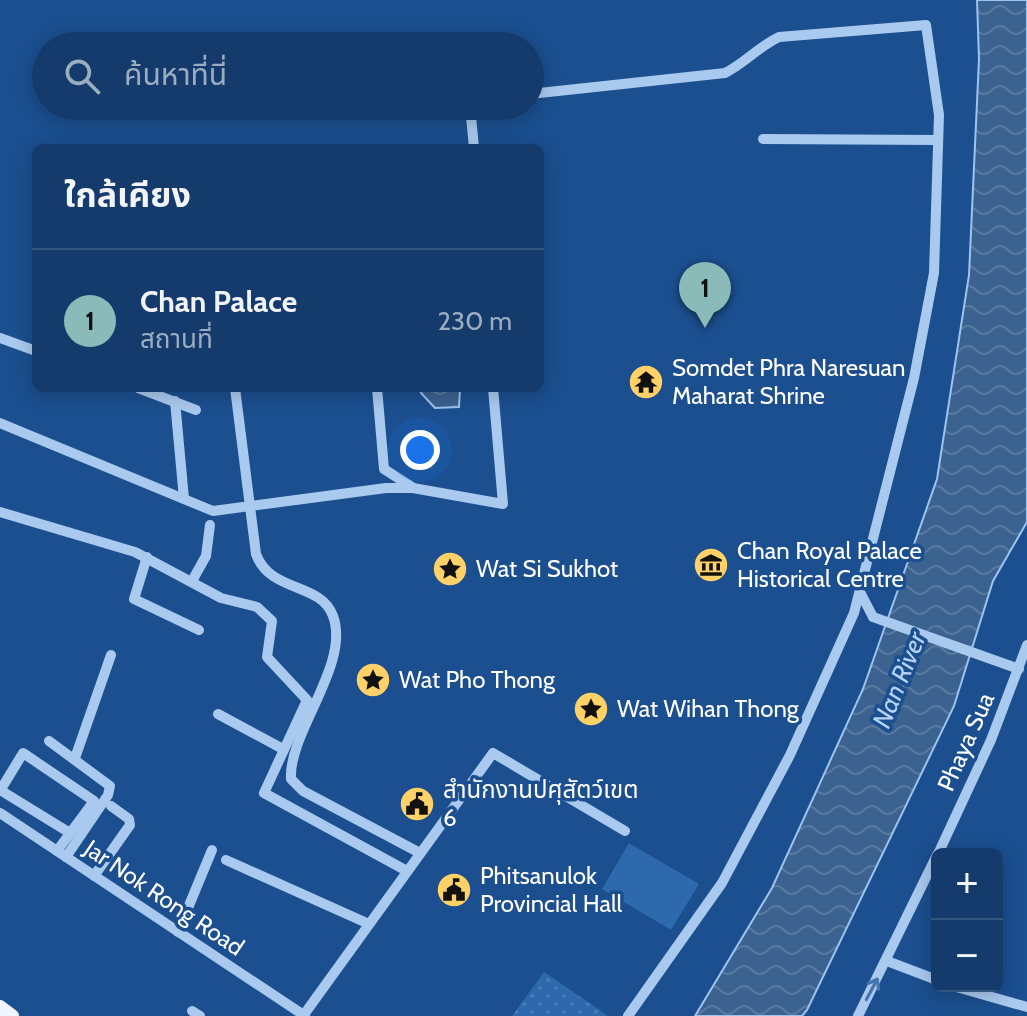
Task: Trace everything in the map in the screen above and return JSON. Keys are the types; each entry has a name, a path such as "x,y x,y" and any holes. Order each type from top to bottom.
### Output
{"main road":[{"path":"0,1007 12,1016"}],"street":[{"path":"544,92 725,73 744,63 758,47 779,37 926,25 939,115 934,273 914,378 850,623 790,755 722,883 628,1016"},
{"path":"471,120 474,144"},
{"path":"763,139 938,140"},
{"path":"0,338 32,350"},
{"path":"149,392 196,410"},
{"path":"236,392 256,554 261,569 275,579 324,600 338,633 316,708 292,765 291,779 303,791 420,853"},
{"path":"377,392 384,469 413,488"},
{"path":"0,423 213,511 386,488 413,488 503,504 493,392"},
{"path":"175,401 184,499"},
{"path":"0,512 147,557 221,598 257,607 272,621 267,657 307,700 264,793 407,871"},
{"path":"192,581 206,556 210,525"},
{"path":"147,557 134,599 199,630"},
{"path":"860,592 873,617"},
{"path":"850,623 873,617 1019,669"},
{"name":"Phaya Sua","path":"940,848 1027,645"},
{"path":"75,758 111,655"},
{"path":"218,714 283,749"},
{"path":"49,741 106,780 110,788 61,854"},
{"path":"61,854 70,833 94,801 23,753 0,790 70,833"},
{"path":"304,1016 493,753 625,831"},
{"path":"94,876 130,825 129,819 111,806"},
{"name":"Jar Nok Rong Road","path":"0,813 304,1016"},
{"path":"178,932 212,850"},
{"path":"226,860 369,924"},
{"name":"Phaya Sua","path":"858,1016 931,868"},
{"path":"887,961 931,978"},
{"path":"974,992 1027,1007"}],"shaded area":[{"path":"629,843 699,884 671,930 602,889"},
{"path":"544,972 607,1015 512,1016"}],"water":[{"name":"Nan River","path":"977,0 1027,0 1027,522 993,581 954,706 807,1010 802,1016 695,1016 772,888 863,689 937,479 969,275 979,59"},
{"path":"460,392 459,407 435,408 421,393"}],"place":[{"name":"Chan Palace","path":"705,328"},
{"name":"Somdet Phra Naresuan Maharat Shrine","path":"646,382"},
{"name":"Chan Royal Palace Historical Centre","path":"711,565"},
{"name":"Wat Si Sukhot","path":"450,569"},
{"name":"Wat Pho Thong","path":"373,680"},
{"name":"Wat Wihan Thong","path":"591,709"},
{"name":"สำนักงานปศุสัตว์เขต 6","path":"417,804"},
{"name":"Phitsanulok Provincial Hall","path":"454,890"}]}
